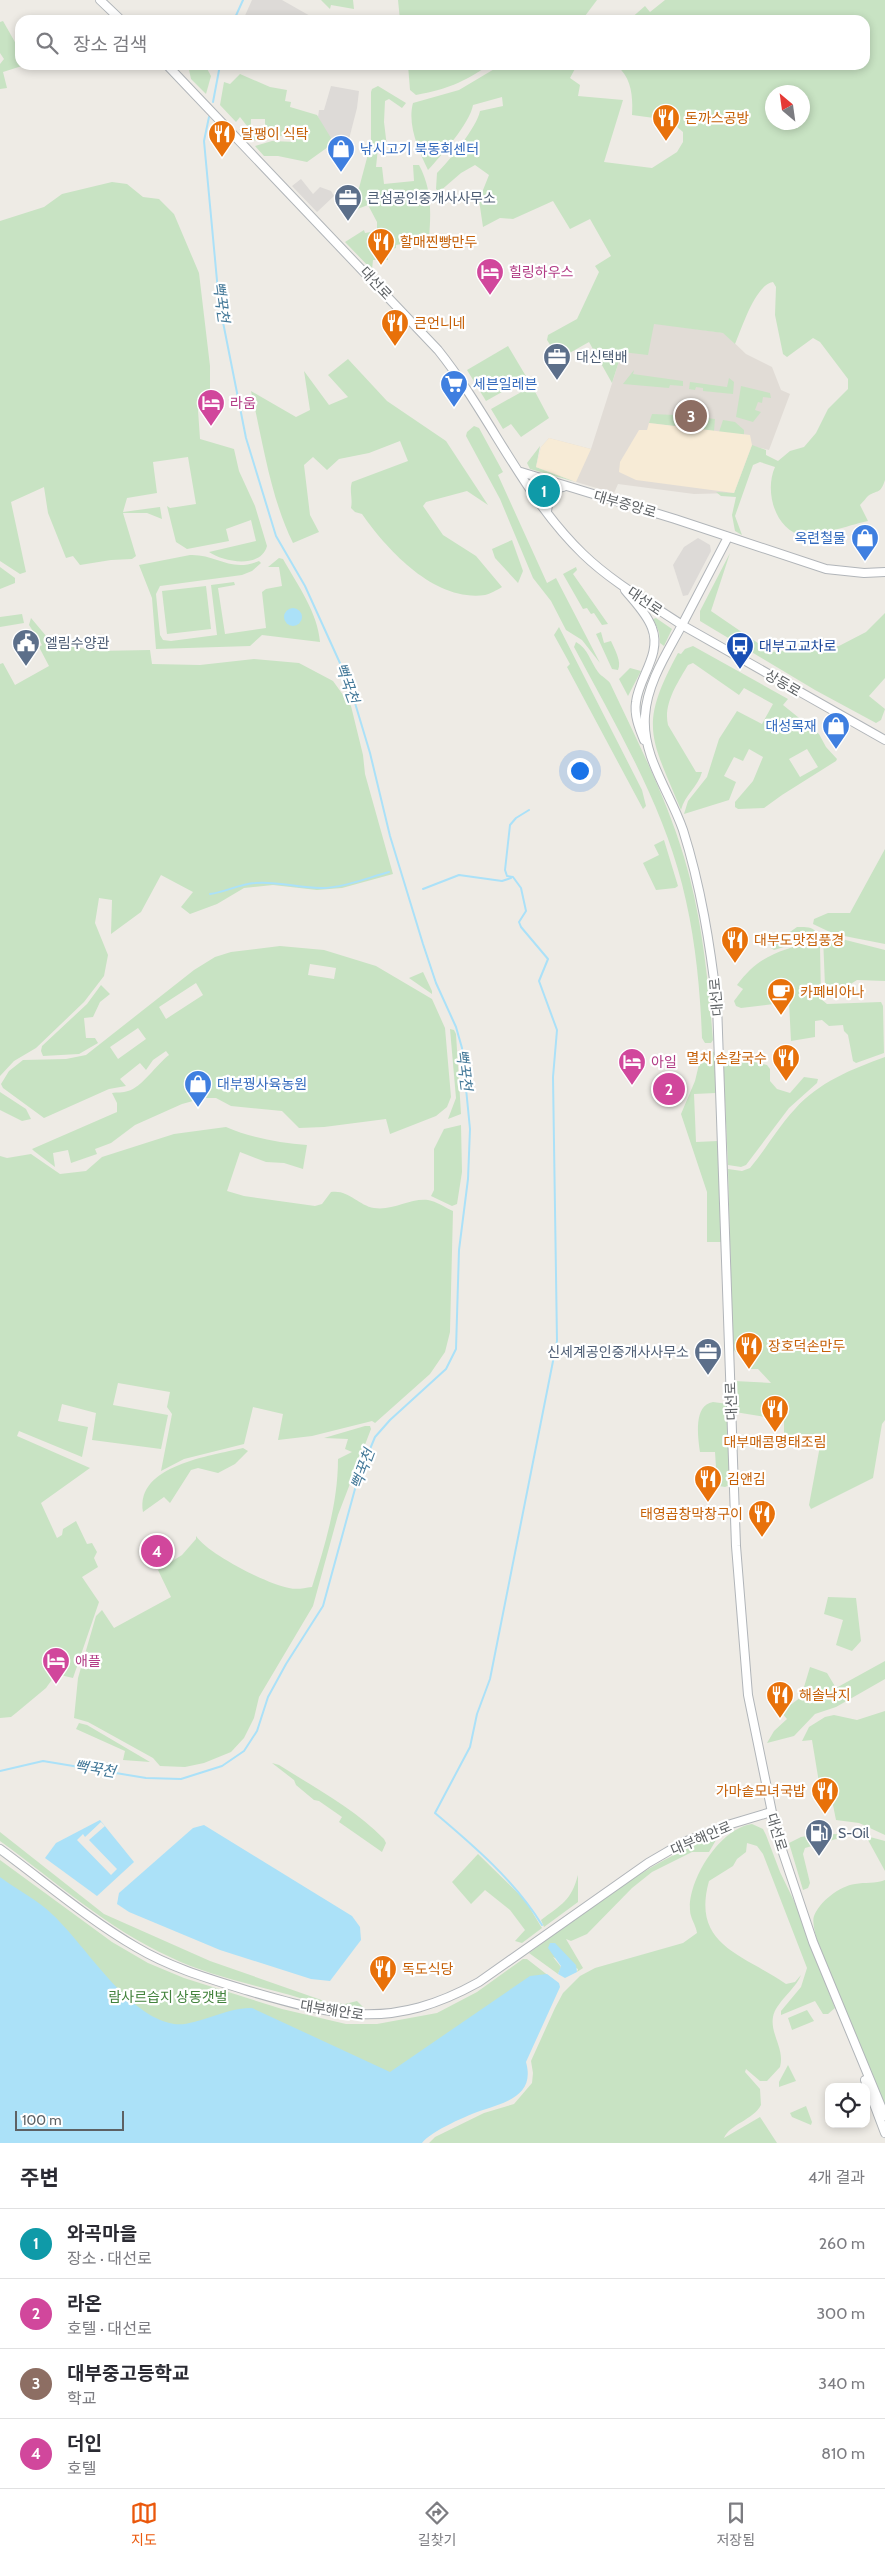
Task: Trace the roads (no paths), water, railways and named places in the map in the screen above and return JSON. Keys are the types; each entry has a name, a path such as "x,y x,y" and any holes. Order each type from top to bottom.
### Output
{"street":[{"path":"100,0 116,15"},
{"name":"대선로","path":"173,70 218,115 438,350 462,381 547,513 582,554 621,584 682,625 648,697 645,728 650,754 682,828 699,886 710,947 717,1004 738,1590 748,1695 771,1812 813,1942 861,2063 885,2116"},
{"name":"대부중앙로","path":"521,472 826,569 864,573 885,572"},
{"path":"547,513 546,504 550,493 557,488 565,487"},
{"path":"682,625 728,537"},
{"path":"621,584 653,629 653,652 636,702 639,727 650,754"},
{"name":"상동로","path":"682,625 885,740"},
{"name":"대부해안로","path":"0,1849 118,1936 169,1964 215,1981 322,2011 345,2015 383,2015 422,2008 456,1996 479,1982 648,1863 684,1842 731,1824 771,1812"},
{"name":"대선로","path":"861,2063 866,2083 885,2133"}],"water":[{"path":"293,608 299,611 302,617 299,623 293,626 287,623 284,617 287,611"},
{"path":"100,1820 134,1862 97,1896 45,1858 56,1843"},
{"path":"204,1825 352,1916 360,1927 361,1940 330,1981 311,1979 220,1950 129,1912 117,1904 119,1893 193,1828"},
{"path":"0,1877 47,1910 124,1994 140,2008 157,2018 174,2024 182,2024 232,2010 252,2008 390,2072 530,1976 547,1974 559,1983 560,1987 526,2062 527,2082 523,2089 502,2104 468,2116 433,2133 422,2143 0,2143"},
{"path":"550,1943 555,1943 576,1965 577,1972 565,1978 558,1974 561,1966 548,1948"}],"waterway":[{"name":"뻑꾹천","path":"236,15 243,0"},
{"name":"뻑꾹천","path":"213,102 219,70"},
{"name":"뻑꾹천","path":"0,1771 43,1761 146,1778 181,1779 222,1766 244,1751 257,1731 268,1697 286,1664 323,1606 358,1478 375,1437 390,1420 446,1369 456,1349 459,1250 468,1179 470,1129 462,1048 456,1027 436,983 423,944 390,836 370,753 349,683 305,586 276,536 246,438 219,302 204,141 209,117"},
{"path":"529,810 516,818 510,825 505,870 507,876 513,877 521,888 526,911 519,922 521,927 548,959 539,981 557,1030 553,1077 557,1341 490,1679 477,1714 470,1747 435,1813 479,1851 507,1879 542,1925"},
{"path":"210,894 255,883 329,888 389,872"},
{"path":"423,889 459,875 502,881 511,878"}],"place":[{"name":"돈까스공방","path":"666,142"},
{"name":"달팽이 식탁","path":"222,158"},
{"name":"낚시고기 북동회센터","path":"341,173"},
{"name":"큰섬공인중개사사무소","path":"348,222"},
{"name":"할매찐빵만두","path":"381,266"},
{"name":"힐링하우스","path":"490,296"},
{"name":"큰언니네","path":"395,347"},
{"name":"대신택배","path":"557,381"},
{"name":"세븐일레븐","path":"454,408"},
{"name":"대부중고등학교","path":"691,416"},
{"name":"라움","path":"211,427"},
{"name":"와곡마을","path":"544,491"},
{"name":"옥련철물","path":"865,562"},
{"name":"엘림수양관","path":"26,667"},
{"name":"대부고교차로","path":"740,670"},
{"name":"대성목재","path":"836,750"},
{"name":"대부도맛집풍경","path":"735,964"},
{"name":"카페비아나","path":"781,1016"},
{"name":"멸치 손칼국수","path":"786,1082"},
{"name":"아일","path":"632,1086"},
{"name":"라온","path":"669,1089"},
{"name":"대부꿩사육농원","path":"198,1108"},
{"name":"장호덕손만두","path":"749,1370"},
{"name":"신세계공인중개사사무소","path":"708,1376"},
{"name":"대부매콤명태조림","path":"775,1433"},
{"name":"김앤김","path":"708,1503"},
{"name":"태영곱창막창구이","path":"762,1538"},
{"name":"더인","path":"157,1551"},
{"name":"애플","path":"56,1685"},
{"name":"해솔낙지","path":"780,1719"},
{"name":"가마솥모녀국밥","path":"825,1815"},
{"name":"S-Oil","path":"819,1857"},
{"name":"독도식당","path":"383,1993"}],"park label":[{"name":"람사르습지 상동갯벌","path":"168,1997"}]}
